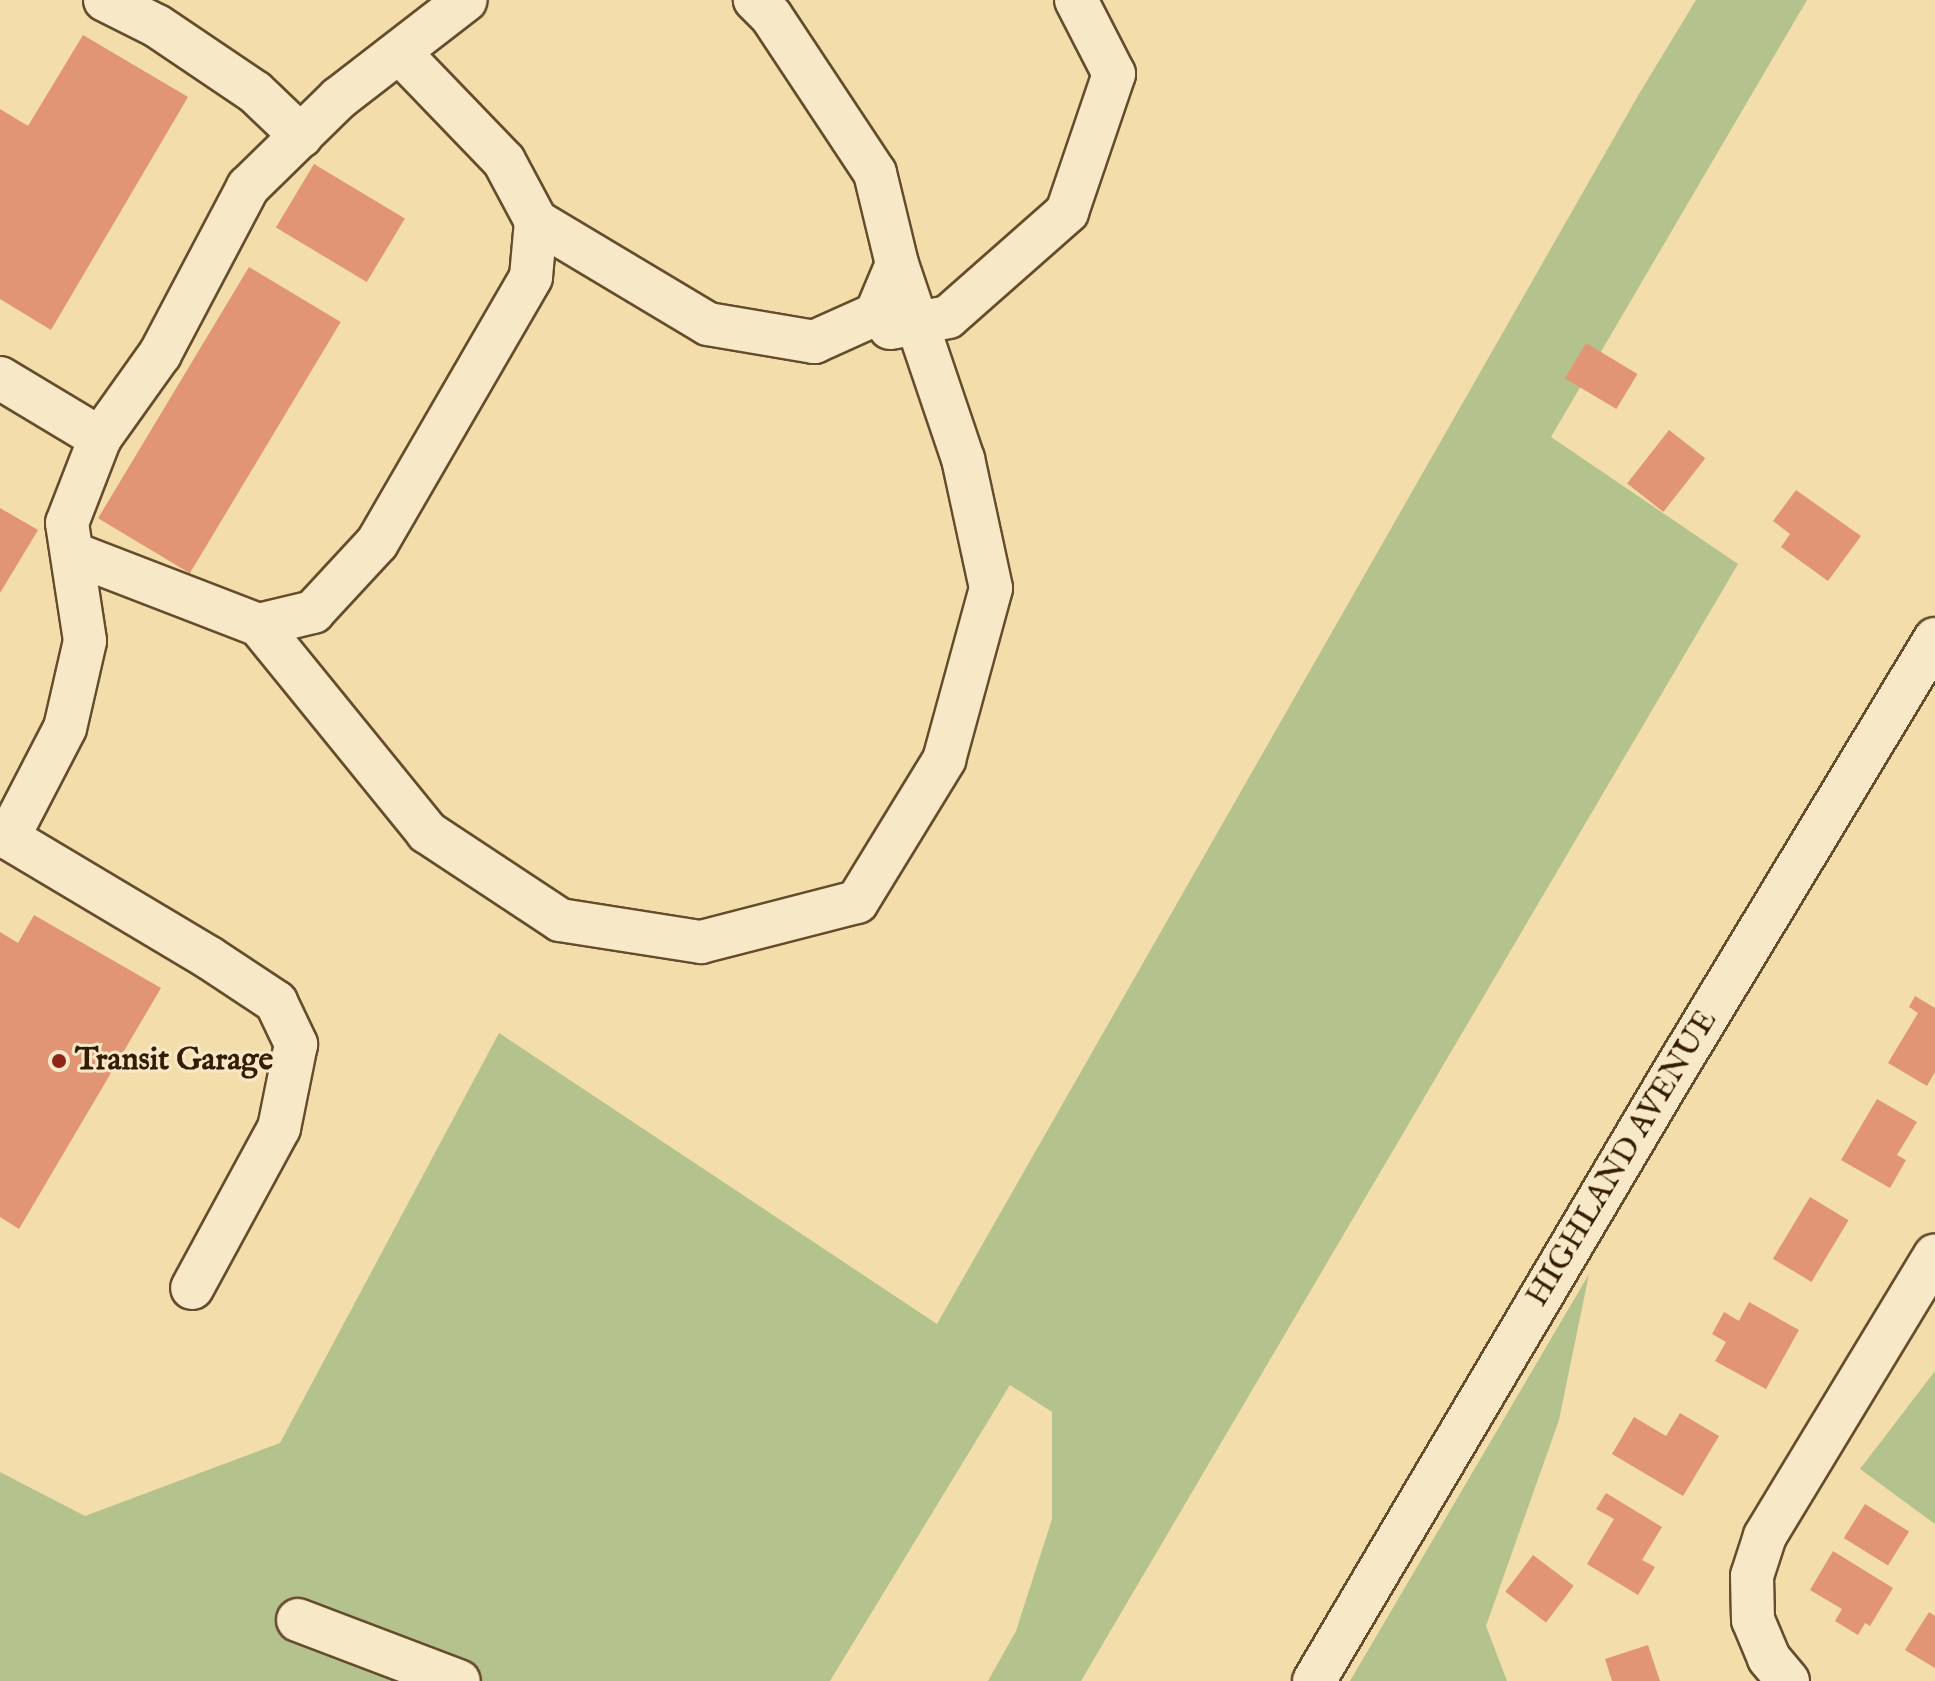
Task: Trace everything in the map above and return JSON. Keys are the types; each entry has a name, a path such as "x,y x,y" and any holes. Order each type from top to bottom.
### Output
{"street":[{"path":"105,0 157,26 255,92 301,136"},
{"path":"192,1288 279,1128 296,1044 276,1002 208,957 4,835 65,728 85,641 67,523 100,438 160,354 248,187 339,98 466,0"},
{"path":"72,553 259,625 427,832 560,920 701,942 857,902 944,760 991,588 963,459 897,264 875,173 771,16 755,0"},
{"path":"399,52 504,161 536,221 708,324 814,342 948,317 1067,212 1114,74 1076,0"},
{"path":"259,625 313,612 377,543 531,277 536,221"},
{"path":"814,342 876,314 897,264"},
{"path":"0,378 100,438"},
{"name":"HIGHLAND AVENUE","path":"1314,1681 1674,1071 1935,639"},
{"path":"1788,1681 1769,1658 1753,1620 1752,1576 1765,1536 1935,1255"},
{"path":"298,1620 459,1681"}],"green space":[{"path":"1696,0 1807,0 1551,437 1738,564 1081,1681 988,1681 1016,1631 1052,1519 1052,1412 1010,1385 830,1681 0,1681 0,1472 85,1516 280,1443 499,1033 937,1324 1639,94"},
{"path":"1589,1274 1559,1420 1486,1626 1507,1681 1350,1681"},
{"path":"1935,1371 1935,1524 1860,1469"}],"building":[{"path":"83,35 188,97 51,330 0,299 0,109 28,126"},
{"path":"314,164 405,219 367,282 276,227"},
{"path":"249,267 341,322 190,573 98,518"},
{"path":"1586,343 1637,374 1616,409 1565,378"},
{"path":"1669,430 1705,458 1663,512 1627,484"},
{"path":"1796,490 1861,536 1828,581 1781,547 1790,534 1773,521"},
{"path":"0,508 38,530 0,593"},
{"name":"Transit Garage","path":"34,915 161,988 19,1229 0,1217 0,932 18,943"},
{"path":"1915,996 1935,1008 1935,1072 1927,1086 1888,1063 1918,1013 1909,1007"},
{"path":"1877,1099 1917,1122 1897,1155 1906,1160 1890,1188 1841,1160"},
{"path":"1810,1197 1849,1220 1811,1282 1773,1259"},
{"path":"1749,1302 1799,1330 1766,1389 1715,1361 1726,1342 1712,1334 1724,1312 1739,1321"},
{"path":"1680,1413 1719,1436 1683,1496 1612,1454 1634,1417 1666,1436"},
{"path":"1606,1493 1662,1527 1642,1560 1655,1567 1638,1595 1587,1564 1614,1519 1596,1509"},
{"path":"1865,1504 1909,1532 1888,1565 1844,1538"},
{"path":"1833,1551 1893,1588 1870,1626 1865,1623 1858,1635 1835,1621 1842,1609 1810,1590"},
{"path":"1533,1555 1574,1586 1546,1622 1505,1592"},
{"path":"1929,1612 1935,1616 1935,1668 1905,1650"},
{"path":"1648,1645 1660,1681 1612,1681 1605,1659"}],"place":[{"name":"Transit Garage","path":"59,1061"}]}
